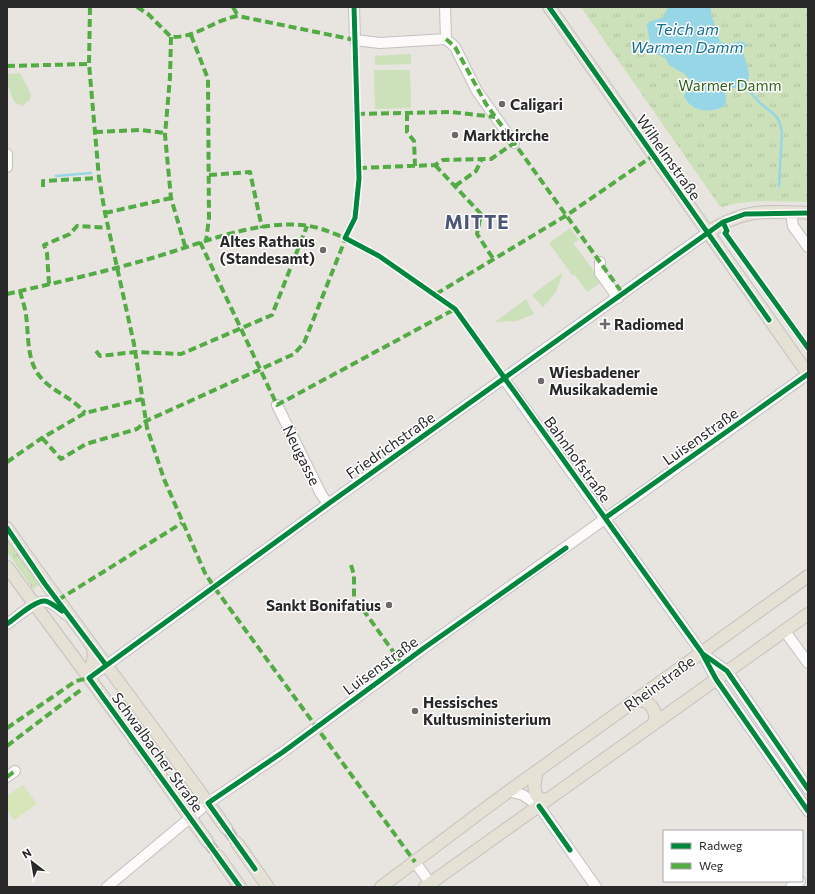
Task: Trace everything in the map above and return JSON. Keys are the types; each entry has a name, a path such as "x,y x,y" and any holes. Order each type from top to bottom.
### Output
{"main road":[{"name":"Wilhelmstraße","path":"549,7 707,233 808,374"},
{"path":"707,233 727,220 745,214 791,212 808,213"},
{"name":"Schwalbacher Straße","path":"7,528 93,649 226,828"},
{"name":"Schwalbacher Straße","path":"7,567 207,842"},
{"name":"Rheinstraße","path":"381,887 509,791 808,576"},
{"name":"Rheinstraße","path":"429,886 654,723 808,614"},
{"path":"89,678 93,664 93,649"},
{"path":"636,700 645,701 652,706 655,713 654,723"},
{"path":"537,771 534,789 535,794 544,802"},
{"path":"237,843 268,887"},
{"path":"218,856 240,887"}],"street":[{"path":"354,7 356,40 380,43 446,39 455,47 477,91 514,143"},
{"path":"445,7 446,39"},
{"path":"7,154 7,167"},
{"path":"791,212 793,226 808,247"},
{"name":"Friedrichstraße","path":"89,678 328,504 707,233"},
{"path":"600,262 600,273 618,298"},
{"name":"Luisenstraße","path":"107,887 190,817 274,759 605,518 808,374"},
{"name":"Bahnhofstraße","path":"504,378 702,653 716,679 808,811"},
{"name":"Neugasse","path":"277,405 321,494 328,504"},
{"path":"7,624 35,604 47,602 70,617"},
{"path":"784,630 808,663"},
{"name":"Bahnhofstraße","path":"702,653 727,671 808,789"},
{"path":"509,791 544,802 596,887"},
{"path":"415,862 429,886"}],"green space":[{"name":"Warmer Damm","path":"581,7 808,7 808,202 754,201 722,207 719,205"},
{"path":"411,54 411,64 375,65 375,56"},
{"path":"374,70 410,70 411,108 375,109"},
{"path":"20,73 31,94 30,100 22,106 14,102 7,84 7,74"},
{"path":"570,228 579,240 573,243 602,282 587,292 575,275 572,275 549,243"},
{"path":"563,272 556,292 543,307 532,295"},
{"path":"526,299 534,314 517,321 495,322"},
{"path":"7,536 41,584 33,589 7,552"},
{"path":"23,785 37,804 14,820 7,810 7,796"}],"water":[{"name":"Teich am Warmen Damm","path":"668,7 711,7 711,13 720,41 726,44 741,41 747,44 743,51 749,79 742,87 725,90 725,106 719,109 707,111 691,105 684,96 691,83 688,77 669,65 665,58 651,51 647,25 649,22 664,17"}],"waterway":[{"path":"743,84 760,103 775,115 779,121 782,132 779,186"},
{"path":"56,176 91,173"}],"tunnel":[{"path":"226,828 237,843"},
{"path":"207,841 218,856"}],"marked path":[{"path":"90,7 89,64 99,178 105,213 134,344 147,428 164,479 205,573 214,587 415,862"},
{"path":"137,7 148,14 171,37 189,35 221,21 238,16 355,40"},
{"path":"233,7 238,16"},
{"path":"191,35 208,79 209,218 206,241"},
{"path":"171,37 170,77 165,135 171,198 185,246"},
{"path":"446,39 455,47 486,104 623,294"},
{"path":"7,66 89,64"},
{"path":"357,114 451,112 495,117"},
{"path":"407,113 407,132 414,141 415,166"},
{"path":"95,132 140,130 165,133"},
{"path":"359,168 435,165 443,160 491,159 514,143"},
{"path":"436,294 567,215 654,155"},
{"path":"455,186 476,171 482,159"},
{"path":"435,165 481,214 477,234 494,260"},
{"path":"209,175 250,172 262,228"},
{"path":"43,187 43,181 99,178"},
{"path":"105,213 171,198"},
{"path":"49,284 47,253 44,245 70,234 77,226 109,228"},
{"path":"7,294 134,263 250,229 270,226 309,226 347,239"},
{"path":"96,351 100,356 135,352 181,354 272,315 307,226"},
{"path":"42,438 61,459 86,444 137,429 146,421 294,354 304,343 347,235"},
{"path":"200,242 277,405 455,309"},
{"path":"20,291 26,312 29,348 33,365 47,384 75,403 85,413"},
{"path":"7,462 42,438 85,413 142,399"},
{"path":"58,600 182,523"},
{"path":"351,565 354,575 354,597 402,664"},
{"path":"7,728 76,681 89,678"},
{"path":"7,746 82,689"},
{"path":"7,777 15,771"}],"cycle path":[{"path":"354,7 359,179 355,218 345,238 379,256 455,309 702,653 716,679 808,811"},
{"path":"549,7 769,320"},
{"path":"240,887 89,678 328,504 723,222 745,214 808,213"},
{"path":"723,222 727,231 725,233 808,348"},
{"path":"605,518 808,374"},
{"path":"7,528 45,584 106,665"},
{"path":"255,869 208,803 283,752 424,648 566,548"},
{"path":"7,624 31,606 41,601 45,601 62,611"},
{"path":"703,654 727,671 808,789"},
{"path":"539,806 570,850"}],"place":[{"name":"Caligari","path":"502,104"},
{"name":"Marktkirche","path":"455,135"},
{"name":"Altes Rathaus (Standesamt)","path":"323,250"},
{"name":"Radiomed","path":"605,324"},
{"name":"Wiesbadener Musikakademie","path":"541,381"},
{"name":"Sankt Bonifatius","path":"389,605"},
{"name":"Hessisches Kultusministerium","path":"415,711"}],"district":[{"name":"MITTE","path":"477,221"}]}
